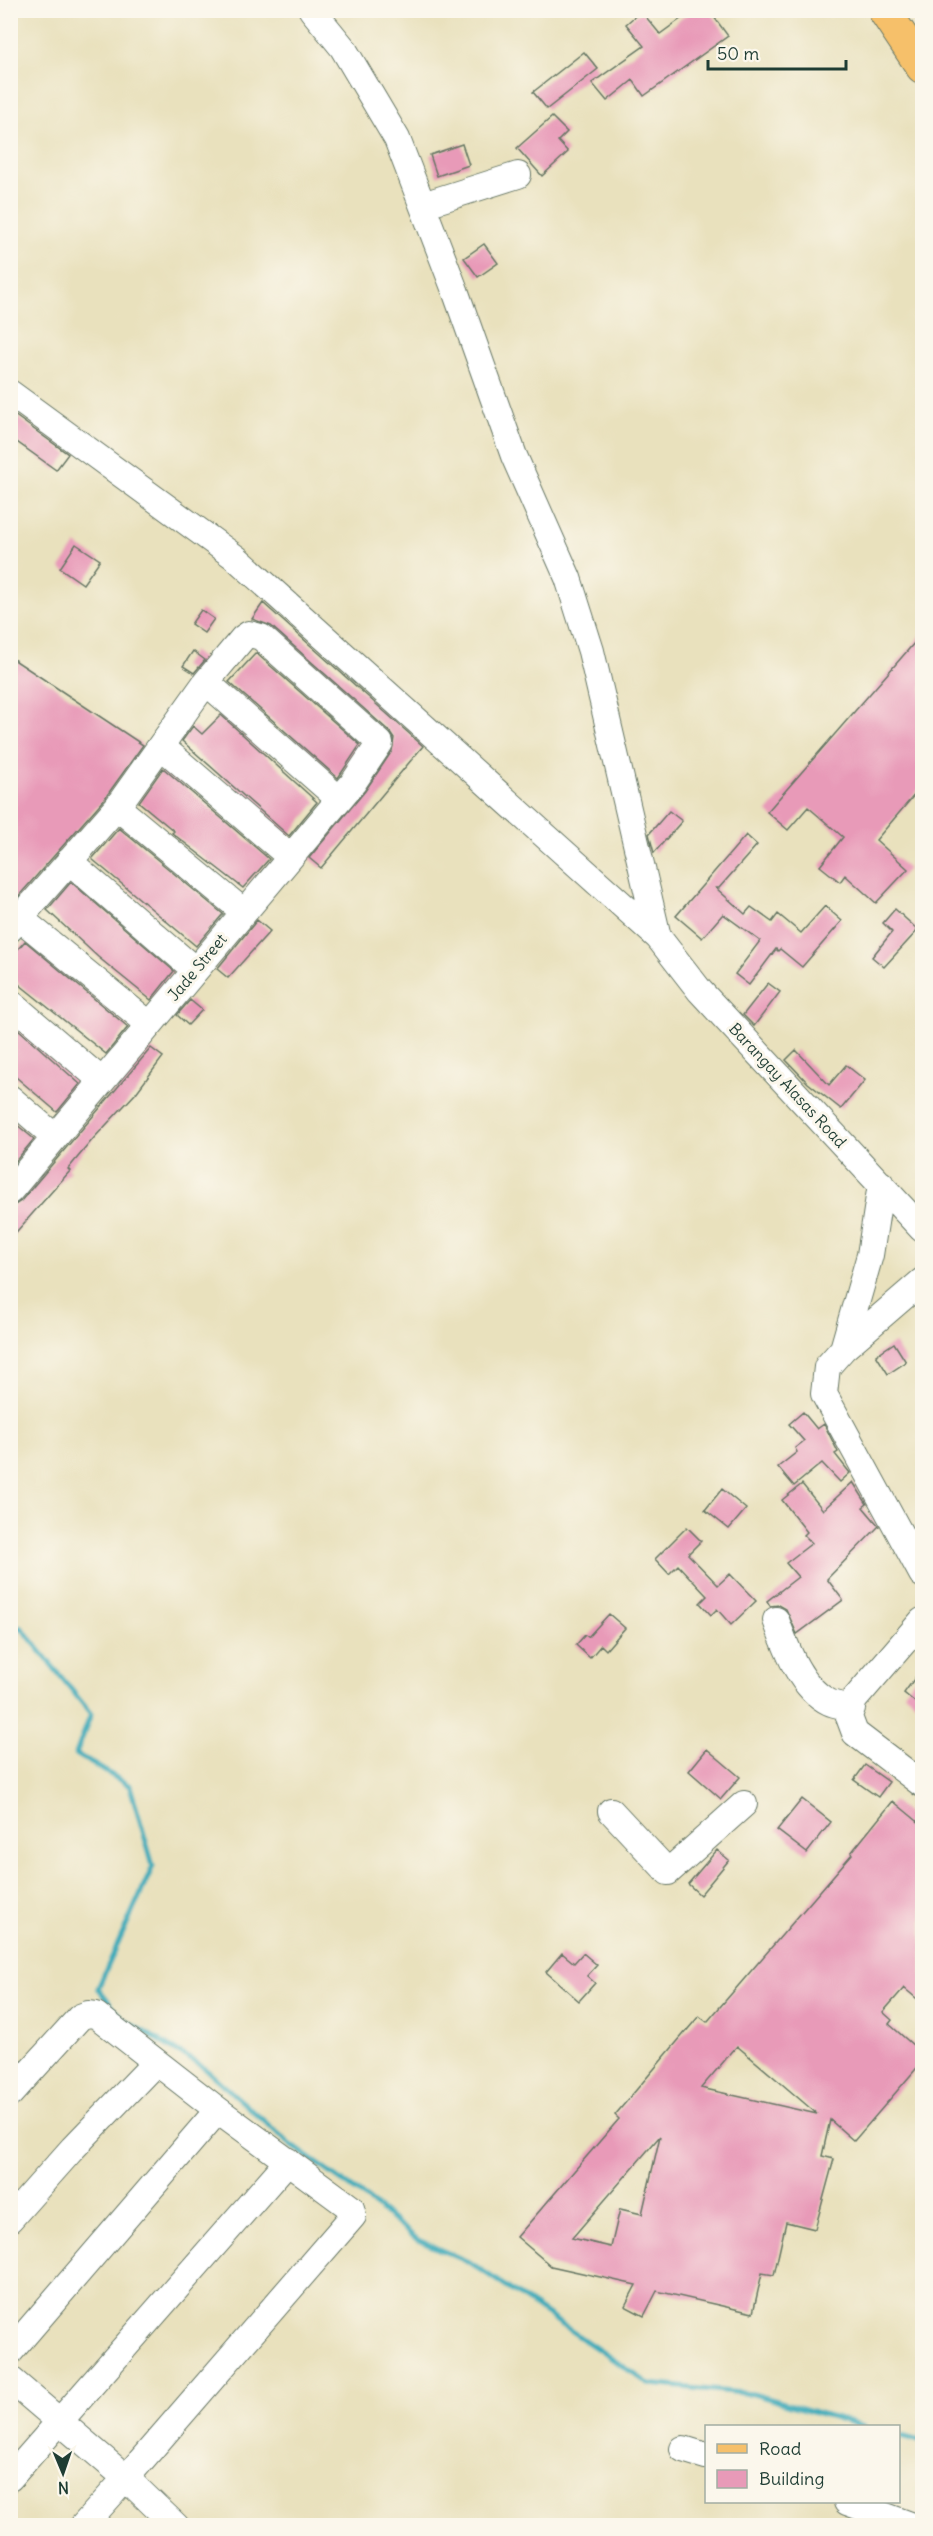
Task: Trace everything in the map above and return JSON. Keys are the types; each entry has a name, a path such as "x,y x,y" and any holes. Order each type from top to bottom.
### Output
{"main road":[{"path":"884,10 922,67"}],"street":[{"path":"312,10 343,48 398,139 514,456 568,578 591,651 658,937"},
{"path":"423,205 518,176"},
{"path":"10,393 236,558 658,937"},
{"name":"Jade Street","path":"11,1190 290,858 379,747 379,741 257,635 249,634 243,638 206,682"},
{"path":"150,1024 16,924 117,807 206,682 339,799"},
{"path":"161,746 290,858"},
{"path":"117,807 244,912"},
{"path":"69,861 195,970"},
{"name":"Barangay Alasas Road","path":"658,937 700,991 922,1229"},
{"path":"10,1002 102,1081"},
{"path":"10,1098 55,1137"},
{"path":"843,1349 870,1256 881,1184"},
{"path":"922,1281 843,1349 827,1367 824,1394 922,1574"},
{"path":"776,1620 792,1664 819,1696 829,1703 852,1708"},
{"path":"922,1621 854,1700 849,1718 855,1733 922,1784"},
{"path":"611,1811 668,1872 744,1804"},
{"path":"10,2094 80,2017 88,2014 96,2015 218,2110 342,2200 351,2208 353,2216 83,2526"},
{"path":"10,2219 73,2148 156,2062"},
{"path":"10,2352 218,2110"},
{"path":"10,2478 288,2161"},
{"path":"10,2379 126,2478 176,2526"},
{"path":"850,2503 913,2526"}],"building":[{"path":"693,10 709,10 728,36 644,96 633,80 607,101 592,83 644,46 626,24 641,11 660,34"},
{"path":"584,52 598,69 547,109 533,92"},
{"path":"552,117 567,132 558,141 568,152 542,176 517,148"},
{"path":"462,144 469,165 437,176 430,155"},
{"path":"484,244 498,263 478,277 464,258"},
{"path":"10,412 68,454 56,470 10,437"},
{"path":"76,544 100,560 83,584 60,568"},
{"path":"263,603 423,746 321,868 309,858 365,791 392,751 394,738 271,626 252,619"},
{"path":"201,610 214,619 204,633 191,624"},
{"path":"922,634 922,786 876,840 908,869 876,903 845,875 840,882 820,866 843,837 808,807 788,830 767,812"},
{"path":"193,651 205,660 194,673 183,666"},
{"path":"256,653 360,745 338,778 229,682"},
{"path":"10,657 143,745 105,798 16,899 10,895"},
{"path":"221,715 317,802 289,836 182,741 193,726 202,734"},
{"path":"163,768 269,859 243,888 172,833 174,831 139,802"},
{"path":"669,811 682,821 654,853 649,834"},
{"path":"119,828 223,914 196,946 92,859"},
{"path":"746,835 757,845 719,888 716,888 745,914 751,907 772,922 778,914 801,933 825,906 842,921 802,967 780,949 778,951 776,949 749,985 735,974 760,941 723,914 702,938 676,916"},
{"path":"71,882 174,971 151,1000 98,957 47,910"},
{"path":"895,909 918,930 884,967 872,957 892,932 883,923"},
{"path":"257,920 270,931 228,978 217,969"},
{"path":"25,941 128,1027 106,1054 10,977 10,958"},
{"path":"768,983 780,992 754,1026 743,1015"},
{"path":"190,1000 202,1010 188,1025 177,1015"},
{"path":"18,1029 80,1084 57,1112 10,1072 10,1038"},
{"path":"151,1048 163,1057 136,1093 93,1139 68,1169 70,1171 10,1239 10,1208 21,1201"},
{"path":"796,1050 829,1085 846,1065 865,1080 841,1109 808,1083 786,1060"},
{"path":"10,1119 34,1139 14,1163 10,1160"},
{"path":"894,1343 906,1362 888,1374 876,1355"},
{"path":"803,1412 817,1429 824,1424 838,1452 835,1454 850,1473 840,1482 822,1463 794,1486 778,1467 797,1452 795,1448 804,1441 789,1424"},
{"path":"853,1482 867,1504 863,1507 879,1526 827,1579 843,1600 797,1634 786,1609 779,1605 770,1606 767,1601 798,1577 786,1563 812,1543 804,1535 807,1532 782,1500 802,1484 823,1510"},
{"path":"722,1489 746,1509 729,1529 705,1510"},
{"path":"687,1527 701,1541 688,1554 718,1585 730,1574 756,1601 731,1625 717,1609 711,1615 700,1603 707,1596 678,1565 669,1574 655,1559"},
{"path":"609,1614 625,1628 606,1650 601,1645 590,1658 576,1645 585,1635 588,1637"},
{"path":"922,1668 922,1708 904,1693"},
{"path":"707,1749 740,1777 721,1799 689,1771"},
{"path":"865,1765 889,1782 878,1797 854,1780"},
{"path":"802,1799 831,1822 807,1853 777,1830"},
{"path":"893,1801 922,1825 922,2003 904,1988 883,2012 892,2020 889,2024 922,2053 922,2062 854,2141 830,2120 822,2156 834,2159 815,2229 786,2222 774,2275 762,2273 753,2313 657,2291 644,2316 625,2306 636,2285 551,2266 517,2237 619,2119 615,2115 699,2016 707,2022","holes":["737,2046 782,2084 817,2114 701,2088","660,2136 642,2214 620,2209 611,2247 572,2238"]},
{"path":"717,1850 729,1860 700,1895 688,1884"},
{"path":"562,1953 574,1963 583,1953 597,1965 587,1976 595,1983 579,2001 546,1972"}],"waterway":[{"path":"10,1629 21,1627 91,1714 76,1754 130,1786 153,1866 98,1988 123,2019 203,2067 290,2144 366,2198 418,2240 471,2263 649,2384 753,2394 861,2425"},
{"path":"900,2436 922,2442"}]}
